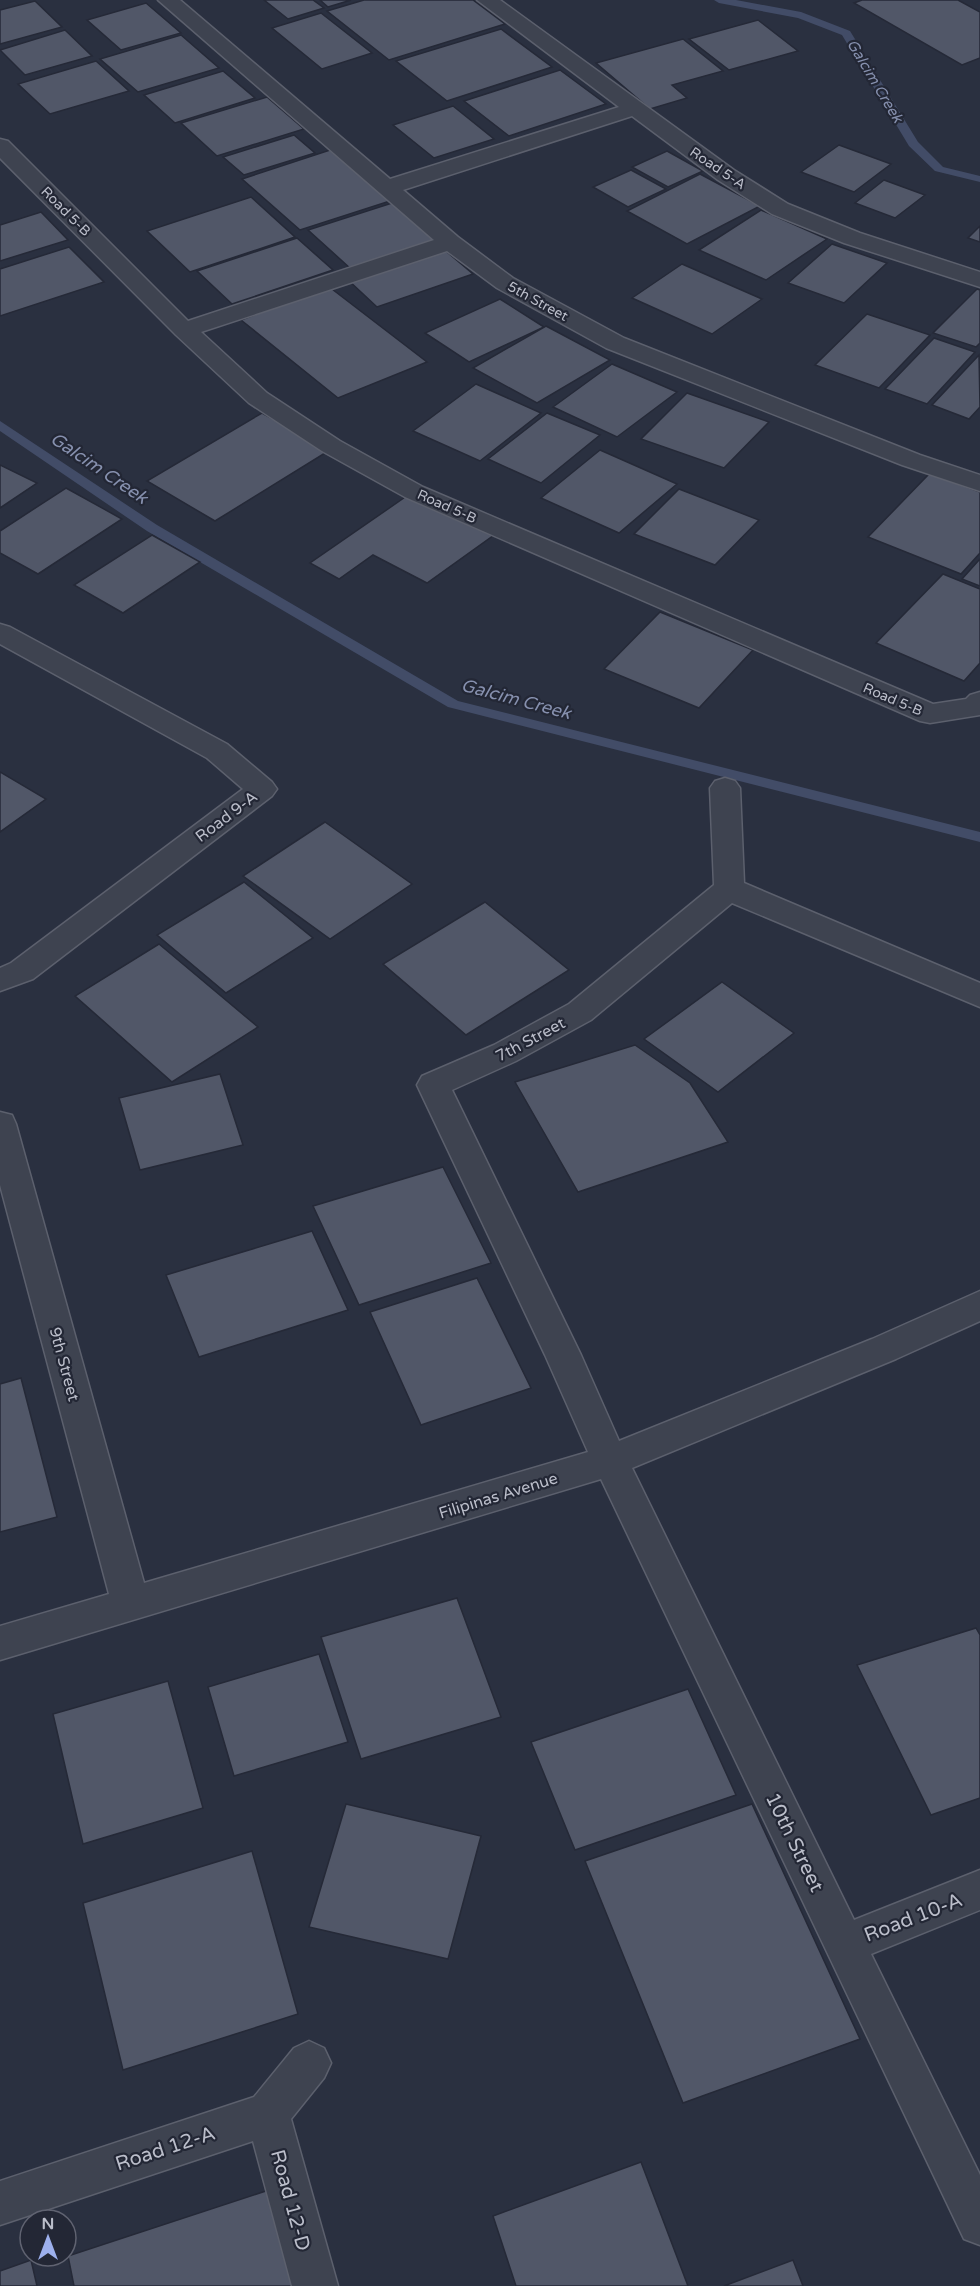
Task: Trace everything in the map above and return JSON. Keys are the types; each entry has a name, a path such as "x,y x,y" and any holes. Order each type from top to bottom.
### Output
{"street":[{"name":"5th Street","path":"168,0 450,242 505,283 615,343 911,460 980,483"},
{"name":"Road 5-A","path":"487,0 633,109 726,175 780,208 852,238 980,280"},
{"path":"386,188 633,109"},
{"name":"Road 5-B","path":"0,146 184,330 258,398 331,446 414,492 930,714 975,707 980,701"},
{"path":"184,330 450,242"},
{"name":"Road 9-A","path":"0,633 217,751 262,789 22,971 0,980"},
{"path":"725,788 729,889 980,996"},
{"name":"7th Street","path":"610,1461 563,1355 433,1085 505,1053 580,1012 729,889"},
{"name":"9th Street","path":"0,1124 131,1604"},
{"name":"Filipinas Avenue","path":"0,1643 610,1461 884,1349 980,1305"},
{"name":"10th Street","path":"610,1461 980,2223"},
{"name":"Road 10-A","path":"845,1944 980,1890"},
{"path":"268,2114 309,2063"},
{"name":"Road 12-A","path":"0,2203 268,2114"},
{"name":"Road 12-D","path":"268,2114 315,2286"}],"building":[{"path":"264,0 313,0 324,8 288,19"},
{"path":"320,0 351,0 328,7"},
{"path":"364,0 473,0 505,24 389,60 327,11"},
{"path":"862,0 958,0 980,12 980,58 962,65 854,3"},
{"path":"35,1 62,27 0,44 0,10"},
{"path":"146,3 181,33 121,50 87,20"},
{"path":"321,13 372,53 322,69 272,28"},
{"path":"758,20 798,51 729,70 689,39"},
{"path":"501,29 552,67 447,101 396,61"},
{"path":"65,30 92,56 25,75 0,50"},
{"path":"181,35 219,68 138,92 100,59"},
{"path":"683,39 723,71 672,85 687,98 650,109 596,63"},
{"path":"96,61 129,91 50,114 18,84"},
{"path":"560,70 606,104 509,136 464,101"},
{"path":"223,71 255,98 175,123 144,95"},
{"path":"267,97 304,129 217,156 181,123"},
{"path":"453,106 494,139 434,158 393,125"},
{"path":"294,135 315,153 244,175 223,157"},
{"path":"839,145 891,164 854,192 801,172"},
{"path":"330,150 390,201 300,230 242,179"},
{"path":"667,151 703,171 668,187 632,167"},
{"path":"631,170 666,189 628,207 593,187"},
{"path":"700,174 760,206 687,244 627,211"},
{"path":"884,180 925,195 895,218 855,203"},
{"path":"251,197 295,237 190,272 147,231"},
{"path":"392,203 437,241 351,269 308,230"},
{"path":"761,210 827,239 766,280 699,250"},
{"path":"41,212 68,240 0,261 0,225"},
{"path":"980,226 980,242 968,238"},
{"path":"297,238 333,270 232,304 197,271"},
{"path":"832,244 887,263 844,303 788,283"},
{"path":"440,246 473,274 377,307 346,278"},
{"path":"69,247 104,282 0,316 0,269"},
{"path":"682,264 762,299 712,334 632,298"},
{"path":"328,286 427,362 338,398 241,320"},
{"path":"977,289 980,290 980,343 976,347 933,333"},
{"path":"500,299 544,327 469,362 425,333"},
{"path":"867,314 930,335 879,388 815,365"},
{"path":"546,326 610,360 537,403 473,368"},
{"path":"934,338 975,352 927,404 885,389"},
{"path":"979,355 980,407 969,419 932,405"},
{"path":"612,364 677,392 617,437 553,407"},
{"path":"476,384 541,413 480,461 413,431"},
{"path":"687,393 769,422 724,468 641,439"},
{"path":"262,413 330,450 215,521 147,481"},
{"path":"547,413 600,435 541,483 488,459"},
{"path":"600,450 677,484 619,533 541,498"},
{"path":"0,465 37,483 0,508"},
{"path":"930,473 980,492 980,553 961,574 868,537"},
{"path":"66,488 122,519 38,574 0,553 0,531"},
{"path":"679,489 759,520 715,565 634,534"},
{"path":"411,493 494,535 427,583 373,555 339,579 310,563"},
{"path":"152,535 200,562 123,613 74,585"},
{"path":"980,559 980,586 962,579"},
{"path":"943,574 980,589 980,663 964,681 876,643"},
{"path":"660,612 753,650 699,708 604,669"},
{"path":"0,772 46,799 0,832"},
{"path":"325,822 412,884 330,939 243,876"},
{"path":"244,882 313,938 226,993 157,935"},
{"path":"485,902 569,970 466,1035 383,964"},
{"path":"159,944 258,1027 172,1082 75,996"},
{"path":"722,982 794,1033 718,1092 644,1039"},
{"path":"635,1045 690,1083 728,1142 578,1192 515,1082"},
{"path":"220,1074 243,1145 140,1170 119,1098"},
{"path":"443,1167 491,1263 359,1305 313,1206"},
{"path":"312,1231 348,1310 199,1357 166,1275"},
{"path":"477,1278 531,1388 421,1425 370,1312"},
{"path":"21,1378 57,1517 0,1532 0,1384"},
{"path":"457,1598 501,1717 361,1759 321,1637"},
{"path":"976,1628 980,1635 980,1798 931,1815 857,1665"},
{"path":"319,1654 348,1742 234,1776 208,1687"},
{"path":"168,1681 203,1808 83,1844 53,1714"},
{"path":"688,1689 736,1795 575,1850 531,1742"},
{"path":"346,1804 481,1836 448,1959 309,1927"},
{"path":"752,1804 860,2039 683,2103 585,1861"},
{"path":"252,1851 298,2014 123,2070 83,1903"},
{"path":"641,2162 688,2286 516,2286 493,2216"},
{"path":"278,2187 305,2286 74,2286 70,2268 78,2268 78,2253"},
{"path":"793,2260 803,2286 724,2286"},
{"path":"18,2265 18,2268 33,2268 37,2286 0,2286 0,2271"}],"waterway":[{"name":"Galcim Creek","path":"719,0 801,15 846,33 913,144 939,169 980,179"},
{"name":"Galcim Creek","path":"0,425 152,528 453,704 980,837"}]}
